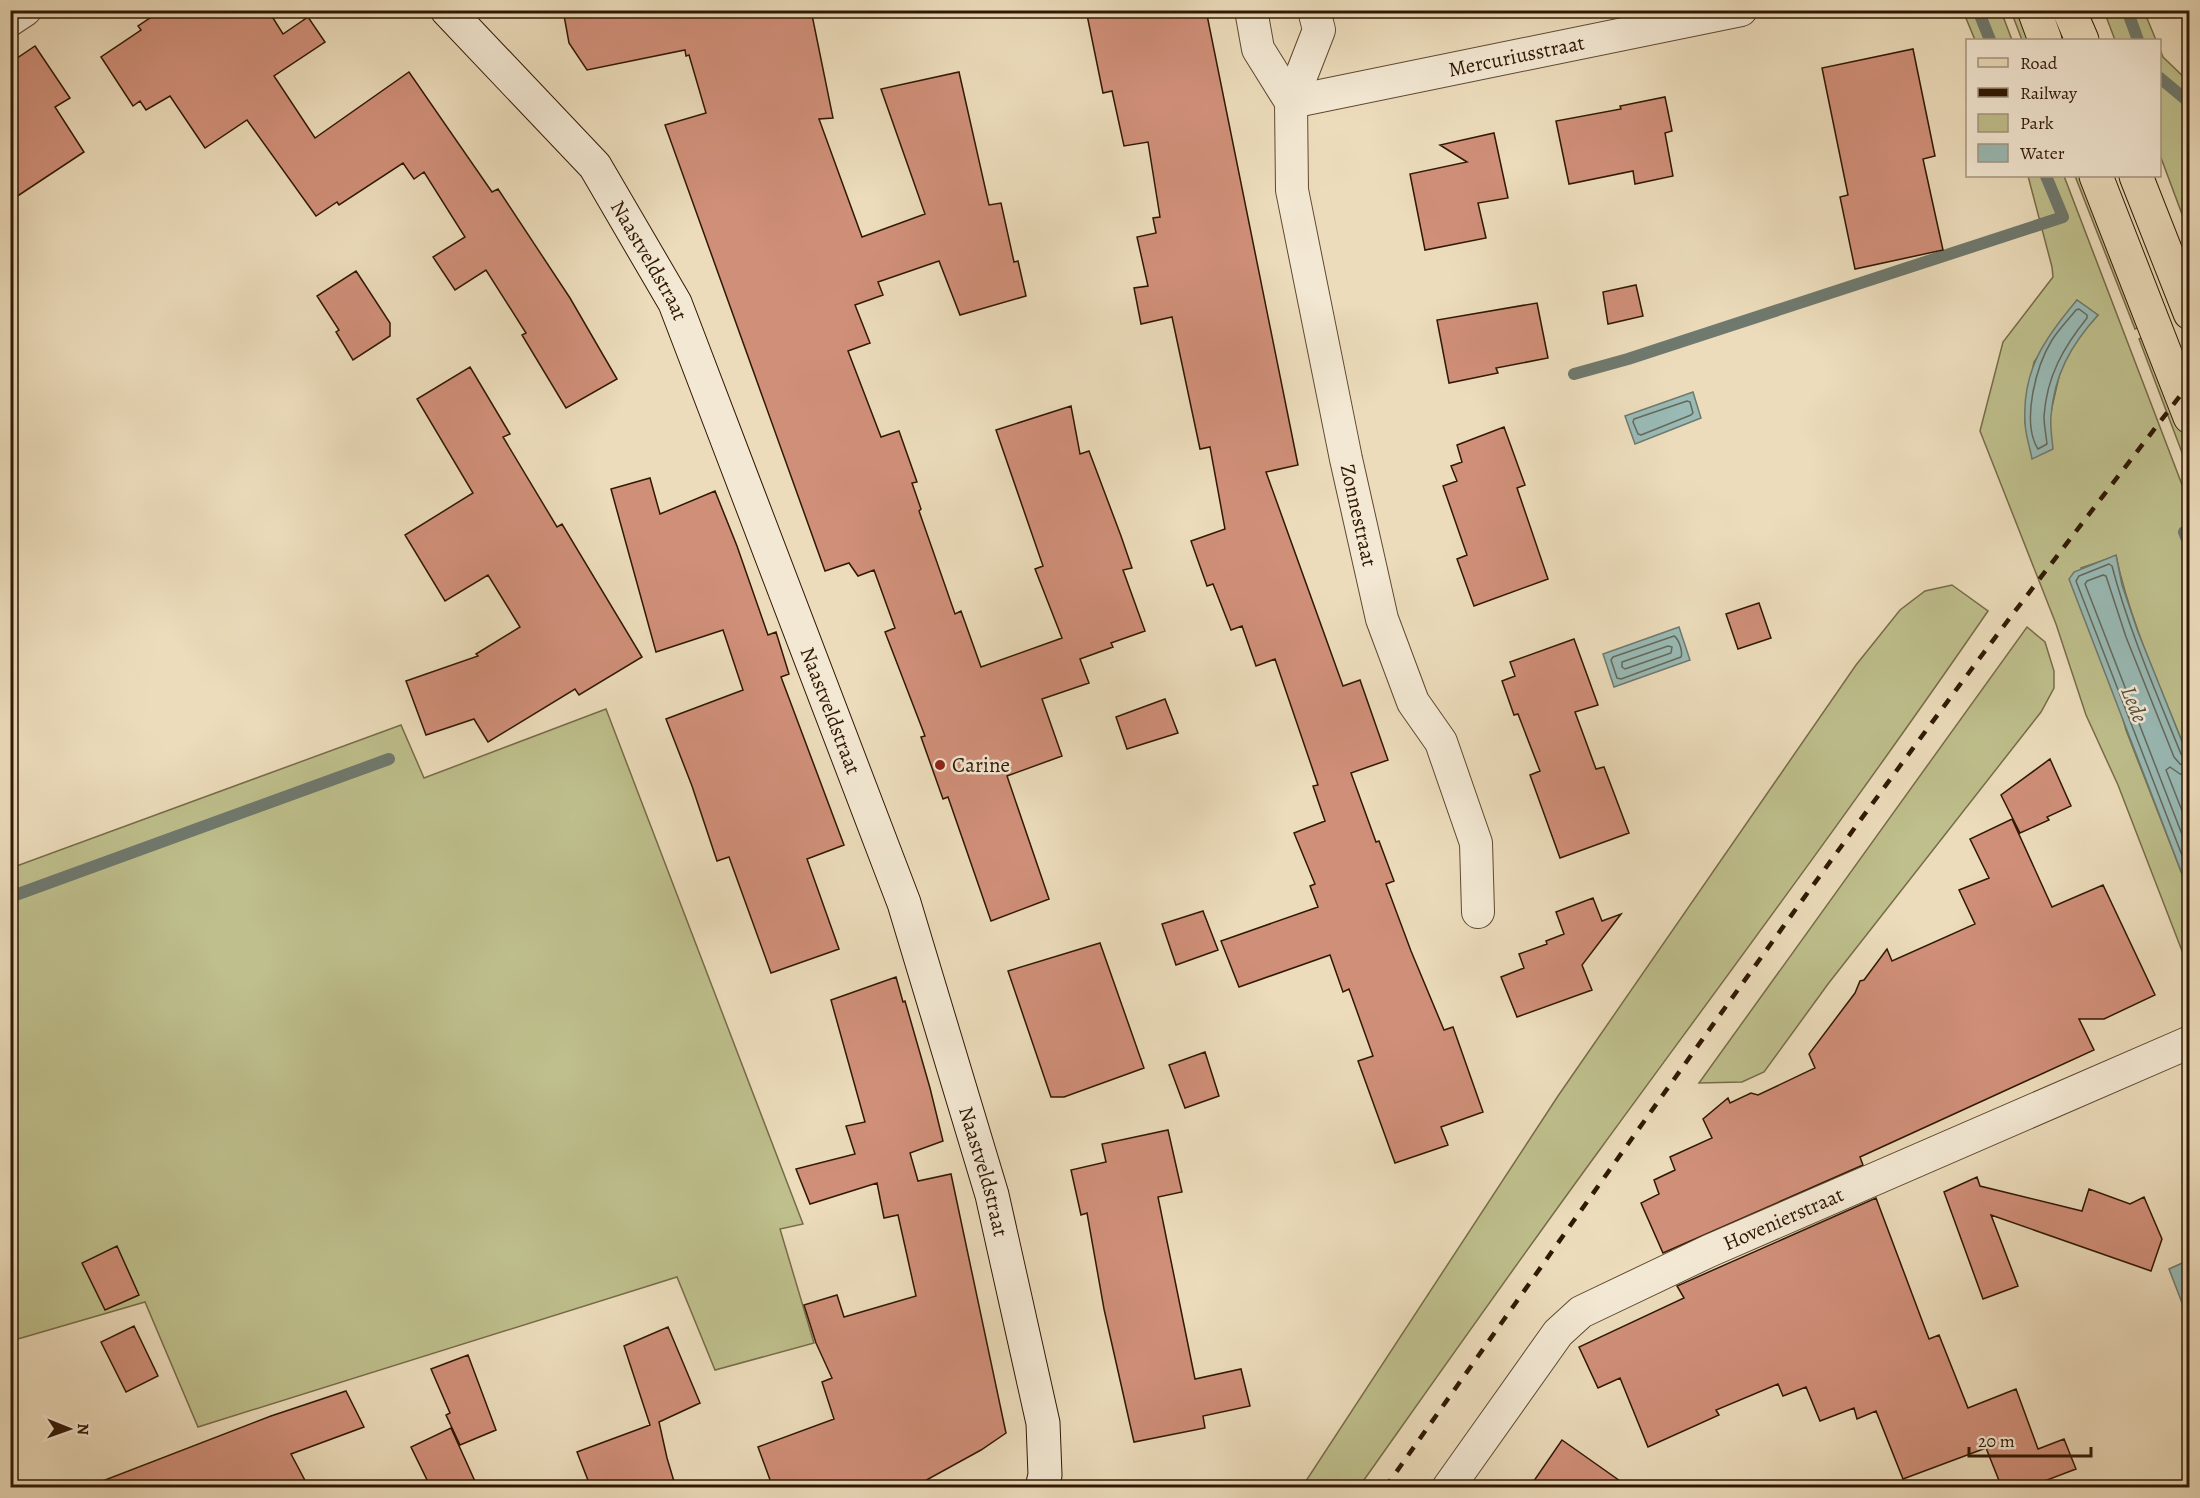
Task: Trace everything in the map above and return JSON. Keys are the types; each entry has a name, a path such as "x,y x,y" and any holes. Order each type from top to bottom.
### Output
{"main road":[{"path":"2034,10 2045,39"},
{"path":"2069,10 2082,39"},
{"path":"2096,177 2190,417"},
{"path":"2136,177 2190,313"}],"street":[{"path":"10,21 26,10"},
{"name":"Naastveldstraat","path":"447,10 595,166 675,303 904,903 992,1195 1043,1423 1045,1475 1042,1488"},
{"path":"1251,10 1258,49 1291,102"},
{"name":"Zonnestraat","path":"1314,10 1319,30 1291,102 1292,190 1346,459 1382,620 1413,702 1441,742 1476,843 1478,912"},
{"name":"Mercuriusstraat","path":"1291,102 1741,10"},
{"name":"Hovenierstraat","path":"1448,1488 1558,1332 1581,1312 1709,1251 2190,1042"}],"green space":[{"path":"1963,11 2001,11 2012,39 1975,39"},
{"path":"2011,11 2021,11 2032,39 2022,39"},
{"path":"2104,11 2144,11 2156,39 2115,39"},
{"path":"2161,52 2163,57 2189,82 2189,233 2161,158"},
{"path":"2028,177 2064,177 2189,503 2189,759 2148,659 2130,608 2116,556 2081,568 2126,730 2189,892 2189,969 2118,785 2086,715 2056,624 1980,431 2003,342 2053,277","holes":["2077,300 2098,315 2077,338 2061,368 2050,416 2025,423 2027,397 2034,362"]},
{"path":"2075,177 2084,177 2142,326 2135,329"},
{"path":"2146,336 2189,448 2189,471 2139,339"},
{"path":"1952,585 1988,611 1845,814 1540,1232 1359,1487 1302,1487 1558,1096 1856,665 1900,610 1925,591"},
{"path":"2027,627 2045,642 2054,671 2054,688 2041,712 1828,984 1764,1072 1742,1082 1699,1083"},
{"path":"606,709 803,1224 780,1229 814,1343 715,1370 677,1277 198,1427 145,1302 11,1341 11,868 401,725 424,778"}],"water":[{"path":"2077,300 2098,315 2072,349 2060,374 2051,416 2053,449 2032,459 2025,422 2027,386 2046,342"},
{"path":"1693,392 1701,418 1635,444 1625,416"},
{"name":"Lede","path":"2116,555 2122,585 2138,632 2189,759 2189,892 2069,579 2074,572"},
{"path":"1679,627 1690,660 1614,687 1603,654"},
{"path":"2189,1260 2189,1321 2169,1269"}],"building":[{"path":"162,10 268,10 283,34 308,17 325,42 274,76 315,138 409,72 492,192 498,189 570,298 617,379 566,408 522,335 526,333 486,270 455,290 433,257 465,237 424,172 414,179 403,163 339,205 337,202 316,216 247,120 205,148 170,96 146,110 140,101 133,106 101,57 141,30 138,26"},
{"path":"563,10 811,10 833,118 819,119 862,237 925,214 881,89 959,72 989,205 1001,203 1014,262 1018,261 1026,296 960,315 939,261 878,282 883,295 855,305 870,343 848,351 881,437 899,431 917,482 912,483 921,509 919,511 955,614 961,611 981,667 1062,638 1035,569 1043,566 996,430 1071,406 1080,454 1089,451 1121,536 1132,568 1123,570 1145,631 1111,643 1113,647 1080,659 1089,683 1042,699 1062,756 1007,776 1049,899 991,921 948,797 943,799 921,737 925,736 885,632 895,628 874,570 858,576 849,563 825,571 665,125 706,113 689,55 686,56 685,50 587,70 569,43"},
{"path":"1086,10 1206,10 1298,465 1266,472 1343,686 1360,680 1388,760 1351,773 1376,842 1379,841 1394,881 1386,884 1411,951 1444,1030 1453,1027 1483,1112 1441,1127 1448,1145 1395,1163 1358,1061 1373,1056 1349,989 1343,992 1330,955 1239,987 1221,941 1318,907 1310,886 1315,884 1294,833 1325,821 1313,786 1318,785 1275,659 1256,666 1242,626 1231,630 1213,584 1207,586 1191,541 1225,529 1210,447 1200,449 1172,317 1141,324 1134,288 1148,286 1137,237 1156,233 1153,218 1160,217 1148,142 1124,146 1112,91 1103,93"},
{"path":"35,46 70,98 55,107 84,152 10,201 10,63"},
{"path":"1913,49 1935,156 1923,159 1943,250 1855,269 1840,197 1848,195 1822,68"},
{"path":"1665,97 1672,131 1665,133 1673,176 1635,184 1633,171 1569,184 1556,121 1621,109 1620,106"},
{"path":"1494,133 1508,198 1478,203 1486,238 1425,250 1410,174 1467,162 1440,145"},
{"path":"356,271 390,323 390,336 353,360 336,332 339,330 317,296"},
{"path":"1636,285 1643,316 1608,324 1603,292"},
{"path":"1537,303 1548,358 1496,368 1498,373 1449,383 1437,320"},
{"path":"470,367 510,434 503,437 557,527 562,524 642,657 579,695 575,689 488,742 474,719 426,735 406,681 478,656 476,654 520,627 488,575 445,601 405,535 473,493 417,399"},
{"path":"1504,427 1525,485 1517,488 1548,579 1474,606 1457,559 1467,555 1443,486 1457,481 1451,466 1462,462 1457,445"},
{"path":"650,478 660,514 715,491 768,635 776,632 789,674 781,677 844,845 807,859 839,949 771,973 729,857 717,861 692,786 666,719 743,690 723,630 656,652 611,489"},
{"path":"1759,603 1771,638 1738,649 1726,614"},
{"path":"1574,639 1598,705 1575,712 1596,769 1604,767 1629,833 1560,858 1530,775 1540,771 1518,714 1514,715 1502,681 1515,676 1510,662"},
{"path":"1165,699 1178,733 1127,749 1116,717"},
{"path":"2050,759 2071,806 2047,817 2049,820 2020,833 2001,795"},
{"path":"2012,819 2052,907 2103,885 2155,995 2104,1019 2079,1019 2094,1050 1860,1157 1863,1165 1663,1253 1641,1203 1659,1194 1654,1180 1675,1170 1670,1157 1712,1138 1703,1119 1728,1098 1730,1103 1751,1093 1758,1095 1815,1068 1809,1054 1855,993 1860,981 1864,980 1887,949 1892,961 1975,924 1959,890 1989,878 1970,839"},
{"path":"1593,898 1602,921 1621,914 1582,965 1592,990 1517,1017 1501,977 1524,968 1519,954 1547,944 1546,941 1564,934 1556,912"},
{"path":"1203,911 1218,950 1176,965 1162,924"},
{"path":"1100,943 1144,1068 1064,1097 1051,1097 1008,971"},
{"path":"896,977 930,1088 943,1141 910,1153 918,1181 951,1174 1006,1433 981,1450 912,1488 773,1488 758,1447 834,1419 822,1382 832,1378 816,1343 804,1305 837,1295 844,1317 916,1296 898,1215 884,1218 877,1183 810,1204 796,1169 855,1154 846,1126 865,1122 831,1000"},
{"path":"1205,1052 1219,1096 1185,1108 1169,1065"},
{"path":"1168,1130 1182,1192 1158,1197 1195,1379 1241,1369 1250,1406 1203,1416 1205,1428 1134,1442 1104,1309 1087,1213 1081,1215 1071,1170 1106,1162 1102,1144"},
{"path":"1977,1177 1980,1186 2082,1211 2089,1189 2130,1204 2144,1197 2162,1239 2151,1271 1991,1215 2018,1286 1983,1299 1944,1192"},
{"path":"1876,1198 1929,1339 1939,1335 1968,1408 2016,1389 2038,1449 2064,1439 2076,1469 2026,1488 2002,1488 1986,1448 1903,1479 1876,1411 1857,1419 1854,1408 1820,1421 1806,1387 1783,1396 1778,1384 1716,1410 1719,1415 1648,1447 1620,1378 1598,1388 1579,1347 1684,1298 1677,1286"},
{"path":"117,1246 139,1295 105,1310 82,1263"},
{"path":"134,1326 158,1376 126,1392 101,1342"},
{"path":"668,1327 700,1403 659,1422 676,1488 591,1488 577,1452 650,1425 624,1346"},
{"path":"468,1355 496,1430 460,1445 446,1415 450,1413 431,1369"},
{"path":"346,1391 364,1427 291,1454 309,1488 92,1488 92,1485 271,1416"},
{"path":"451,1428 478,1488 431,1488 411,1447"},
{"path":"1562,1440 1630,1488 1529,1488"}],"waterway":[{"path":"1978,10 1990,39"},
{"path":"2127,10 2138,39"},
{"path":"2161,79 2190,103"},
{"path":"1574,374 1628,359 2063,217 2046,177"},
{"path":"2184,532 2190,547"},
{"path":"10,897 389,759"}],"railway":[{"path":"1385,1488 1692,1053 1848,837 2006,623 2190,383"}],"place":[{"name":"Carine","path":"940,765"}]}
